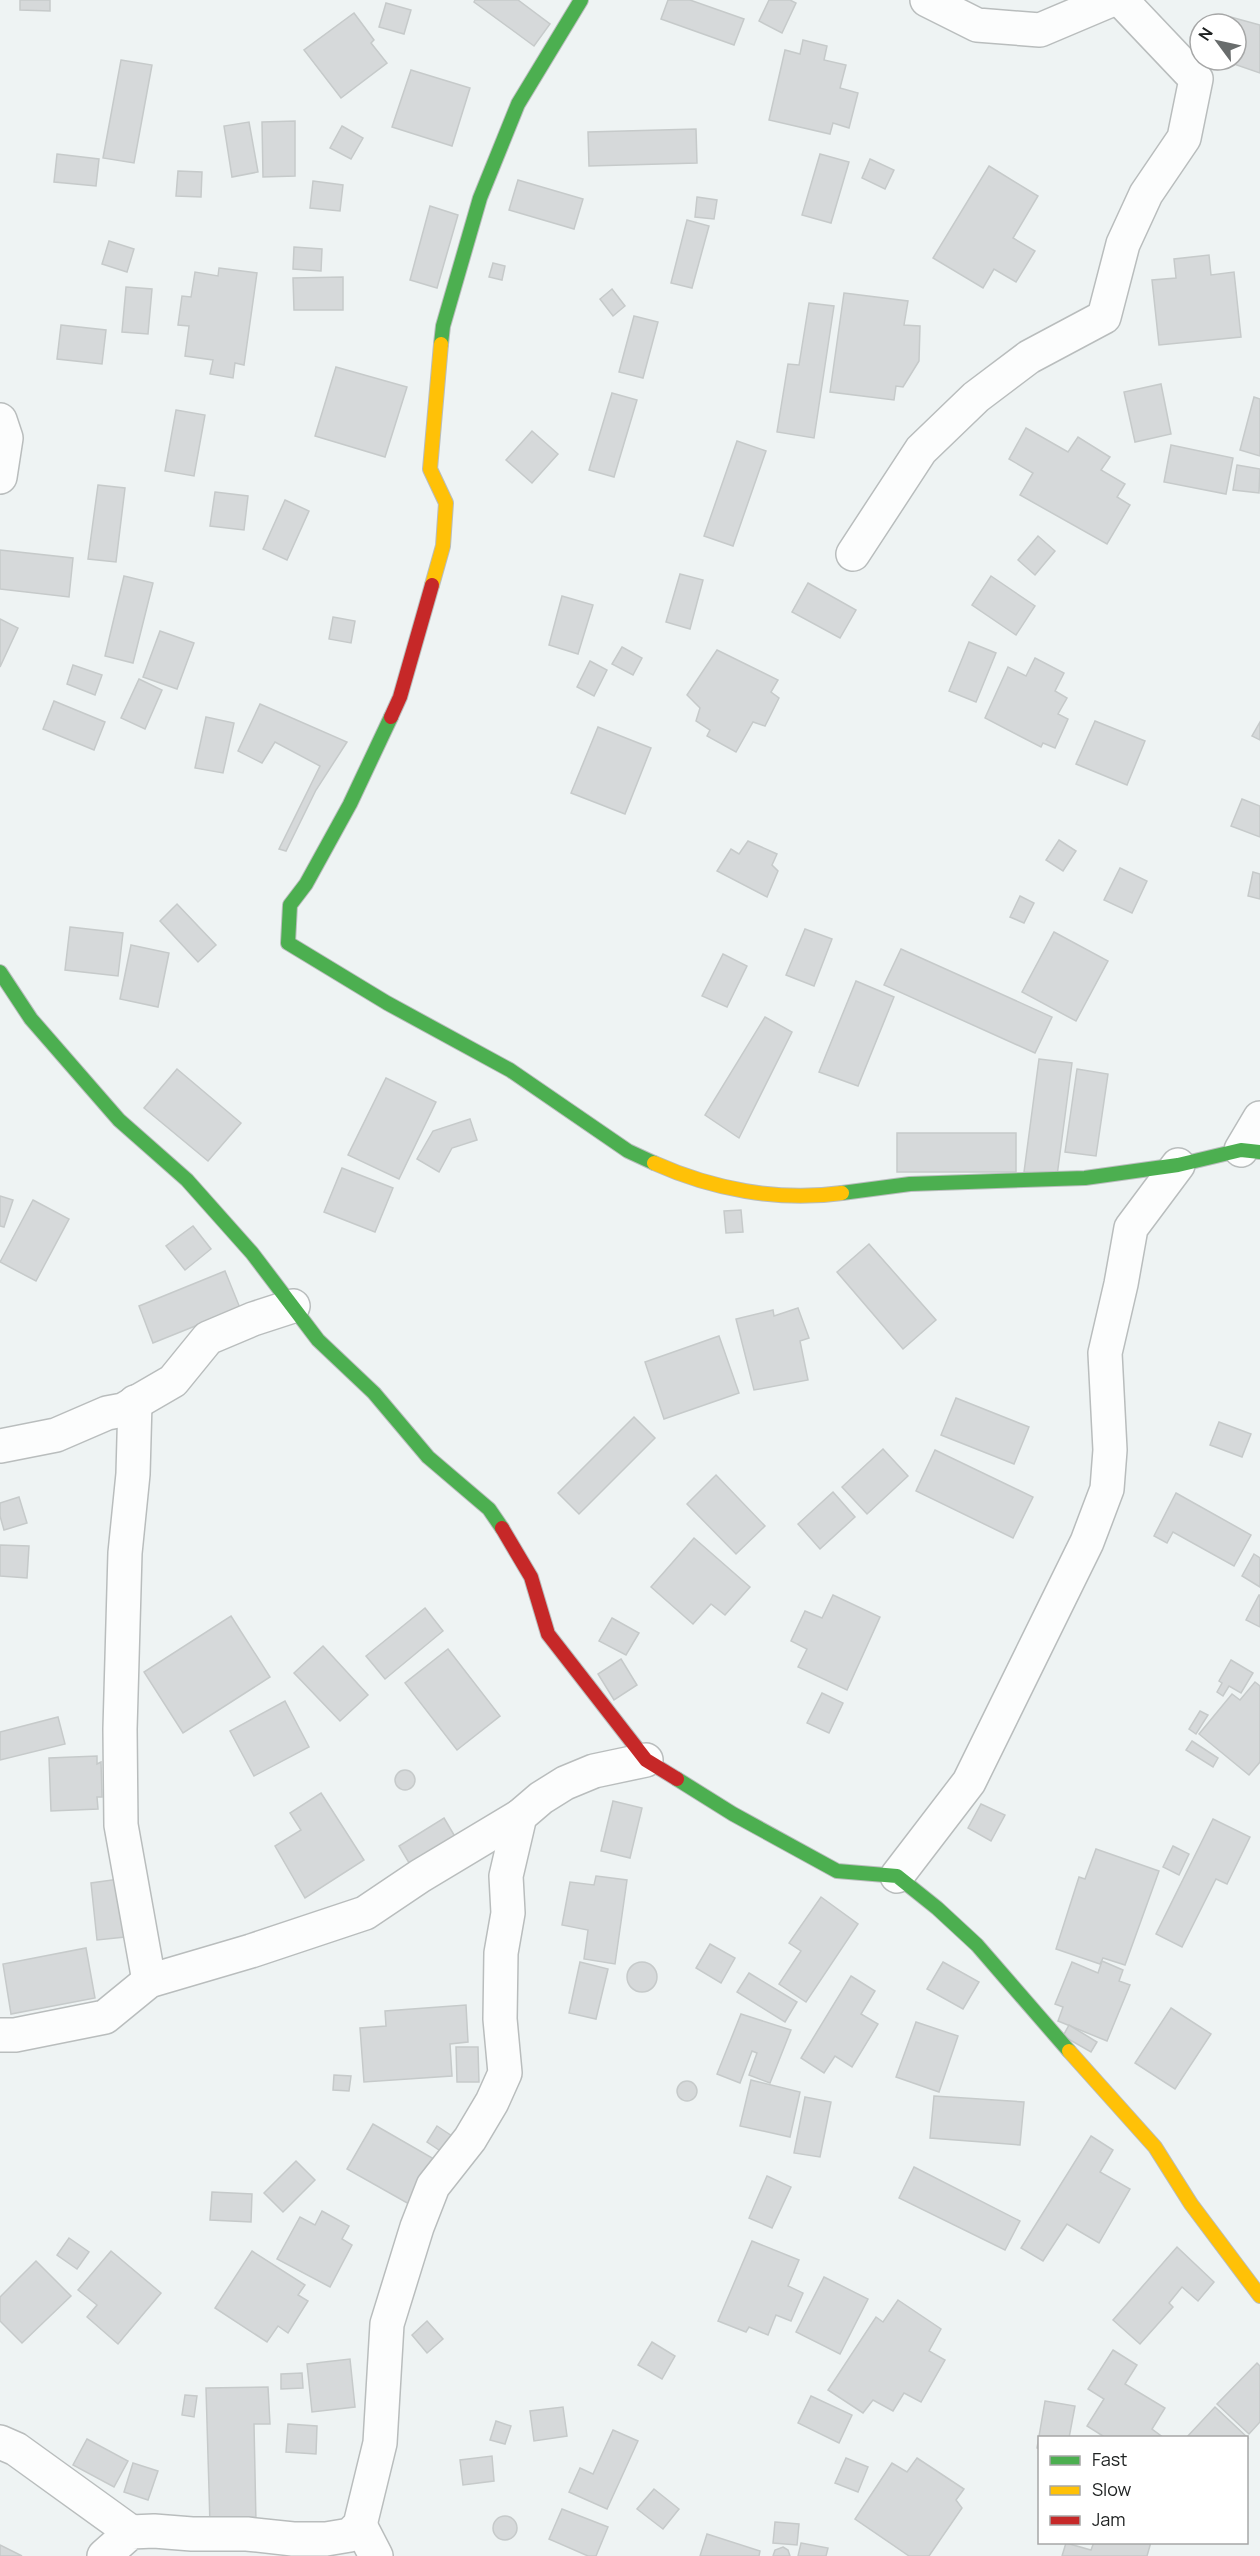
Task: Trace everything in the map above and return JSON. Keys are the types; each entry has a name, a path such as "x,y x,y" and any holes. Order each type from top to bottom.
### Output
{"street":[{"path":"581,0 518,104 480,198 443,326 430,469 446,503 443,546 400,698 351,804 306,884 290,905 288,943 366,991 510,1070 628,1151 686,1177 771,1195 824,1196 910,1184 1085,1179 1178,1165 1251,1151 1260,1118"},
{"path":"927,0 977,25 1040,30 1111,0"},
{"path":"853,554 921,450 968,405 1029,357 1104,317 1123,244 1146,194 1184,138 1196,79 1121,0"},
{"path":"0,420 6,438 0,477"},
{"path":"0,972 31,1019 119,1120 187,1180 252,1252 318,1340 374,1393 428,1457 489,1509 518,1552 531,1577 548,1634 646,1760 733,1814 837,1871 897,1876 977,1945 1155,2147 1191,2204 1260,2296"},
{"path":"897,1876 969,1782 1087,1542 1107,1489 1110,1450 1105,1353 1131,1228 1178,1165"},
{"path":"0,1446 56,1435 107,1413 123,1410 173,1381 208,1338 253,1319 293,1306"},
{"path":"135,1402 133,1474 124,1588 120,1729 121,1825 149,1981"},
{"path":"0,2035 15,2035 105,2017 149,1981 251,1951 365,1913 420,1876 520,1816 565,1783 594,1771 646,1760"},
{"path":"0,2442 16,2449 131,2532 247,2534 293,2540 326,2539 350,2535 360,2526 380,2443 387,2324 417,2227 433,2186 470,2139 492,2102 505,2073 500,2019 501,1953 508,1913 506,1876 520,1816"},
{"path":"360,2526 376,2556"},
{"path":"104,2556 131,2532"}],"building":[{"path":"20,0 50,0 50,11 20,10"},
{"path":"475,0 518,0 550,24 534,46 474,2"},
{"path":"668,0 690,0 744,19 734,45 661,19"},
{"path":"769,0 790,0 796,3 782,33 759,21"},
{"path":"386,3 411,10 404,34 379,27"},
{"path":"354,13 374,40 371,43 387,63 341,98 304,50"},
{"path":"1248,22 1260,25 1260,73 1248,69"},
{"path":"803,40 827,46 824,60 846,65 840,88 858,93 849,128 833,123 830,134 769,120 785,50 800,54"},
{"path":"121,60 152,65 134,163 103,158"},
{"path":"411,70 470,88 452,146 392,127"},
{"path":"295,121 295,176 263,177 262,122"},
{"path":"249,122 258,172 232,177 224,126"},
{"path":"342,126 363,138 351,159 330,148"},
{"path":"696,129 697,163 589,166 588,132"},
{"path":"57,154 99,159 96,186 54,182"},
{"path":"820,154 849,162 831,223 802,215"},
{"path":"870,159 894,170 885,189 862,178"},
{"path":"989,166 1038,196 1013,238 1035,251 1016,282 994,269 983,288 933,258"},
{"path":"178,171 202,172 201,197 176,196"},
{"path":"518,180 583,199 574,229 509,210"},
{"path":"313,181 343,185 340,211 310,208"},
{"path":"697,197 717,200 714,219 695,217"},
{"path":"430,206 458,215 437,288 410,280"},
{"path":"687,220 709,226 692,288 671,283"},
{"path":"109,241 134,249 127,272 102,264"},
{"path":"294,247 322,249 321,271 293,269"},
{"path":"1209,255 1211,275 1234,272 1241,337 1159,345 1152,280 1176,278 1174,259"},
{"path":"493,263 505,266 502,280 489,277"},
{"path":"219,268 257,273 244,365 235,363 233,378 210,374 213,360 185,356 189,326 178,325 182,296 191,297 195,272 218,276"},
{"path":"343,277 343,310 294,310 293,278"},
{"path":"126,287 152,289 148,334 122,332"},
{"path":"612,289 625,306 613,316 600,299"},
{"path":"844,293 908,301 904,325 920,326 919,361 903,387 896,386 894,400 830,392"},
{"path":"809,303 834,306 814,438 777,432 788,364 799,365"},
{"path":"634,316 658,322 643,378 619,372"},
{"path":"61,325 106,330 102,364 57,359"},
{"path":"336,367 407,387 385,457 315,436"},
{"path":"1161,384 1171,434 1135,442 1124,392"},
{"path":"612,393 637,400 614,477 589,470"},
{"path":"1254,397 1260,399 1260,456 1240,450"},
{"path":"176,410 205,415 194,476 165,471"},
{"path":"1026,428 1068,452 1078,437 1110,457 1101,470 1125,484 1117,497 1130,505 1107,544 1020,495 1033,473 1009,459"},
{"path":"532,431 558,454 532,483 506,460"},
{"path":"737,441 766,451 733,546 704,536"},
{"path":"1171,445 1233,458 1226,494 1164,482"},
{"path":"1237,465 1260,469 1259,493 1233,490"},
{"path":"98,485 125,488 116,562 88,559"},
{"path":"215,492 248,496 244,530 210,526"},
{"path":"285,500 309,511 287,560 263,549"},
{"path":"1038,536 1055,551 1035,575 1018,560"},
{"path":"0,550 73,558 69,597 0,589"},
{"path":"680,574 703,580 690,629 666,622"},
{"path":"124,576 153,583 133,663 105,656"},
{"path":"991,576 1035,606 1016,635 972,605"},
{"path":"808,583 856,610 840,638 792,612"},
{"path":"562,596 593,605 578,654 549,645"},
{"path":"333,617 355,621 351,643 329,639"},
{"path":"0,619 18,628 0,667"},
{"path":"160,631 194,643 177,689 143,677"},
{"path":"969,642 996,653 976,702 949,691"},
{"path":"622,647 642,658 633,675 612,664"},
{"path":"717,650 778,680 771,692 779,698 765,726 753,722 736,752 707,736 710,730 696,721 700,708 687,695"},
{"path":"1035,658 1064,673 1055,691 1067,698 1058,714 1068,719 1055,748 1043,743 1041,747 985,718 1008,667 1026,676"},
{"path":"590,661 607,670 594,696 577,687"},
{"path":"73,665 102,675 95,695 67,684"},
{"path":"139,679 162,690 145,729 121,718"},
{"path":"54,701 105,722 94,750 43,729"},
{"path":"260,704 347,742 316,790 286,851 279,849 320,766 275,742 262,763 238,751"},
{"path":"206,717 234,723 223,773 195,768"},
{"path":"1095,721 1145,741 1127,785 1076,764"},
{"path":"1260,722 1260,740 1252,736"},
{"path":"598,727 651,748 625,814 571,793"},
{"path":"1242,799 1260,806 1260,837 1231,826"},
{"path":"1059,840 1076,851 1063,871 1046,860"},
{"path":"748,841 777,854 772,865 778,871 767,897 717,871 731,849 739,854"},
{"path":"1120,868 1147,881 1132,913 1104,900"},
{"path":"1253,872 1260,874 1260,899 1248,896"},
{"path":"1020,896 1034,903 1024,923 1010,917"},
{"path":"177,904 216,945 198,962 160,921"},
{"path":"70,927 123,933 118,976 65,970"},
{"path":"805,929 832,939 814,986 786,975"},
{"path":"1054,932 1108,961 1076,1021 1022,992"},
{"path":"131,945 169,953 158,1007 120,999"},
{"path":"901,949 1052,1017 1035,1053 884,985"},
{"path":"723,954 747,966 727,1007 702,996"},
{"path":"856,981 894,997 858,1086 819,1072"},
{"path":"765,1017 792,1032 739,1138 705,1115"},
{"path":"1039,1059 1072,1063 1057,1176 1024,1172"},
{"path":"177,1069 241,1123 208,1161 144,1108"},
{"path":"1077,1069 1108,1074 1096,1156 1065,1152"},
{"path":"386,1078 436,1102 399,1179 348,1155"},
{"path":"470,1119 477,1140 452,1148 439,1172 417,1159 433,1131"},
{"path":"897,1133 1016,1133 1016,1172 897,1172"},
{"path":"342,1168 393,1188 375,1232 324,1212"},
{"path":"0,1196 13,1200 4,1227 0,1226"},
{"path":"33,1200 69,1219 36,1281 0,1262"},
{"path":"741,1210 743,1232 726,1233 724,1211"},
{"path":"193,1226 211,1249 185,1270 166,1246"},
{"path":"869,1244 936,1320 903,1349 837,1272"},
{"path":"225,1271 240,1308 153,1343 139,1306"},
{"path":"798,1308 809,1338 800,1341 808,1380 754,1390 736,1319 773,1310 774,1316"},
{"path":"719,1336 739,1393 664,1419 645,1362"},
{"path":"956,1398 1029,1427 1014,1464 941,1435"},
{"path":"634,1417 655,1438 579,1514 558,1493"},
{"path":"1219,1422 1251,1434 1242,1457 1210,1445"},
{"path":"883,1449 908,1476 867,1514 842,1487"},
{"path":"935,1450 1033,1497 1013,1538 916,1491"},
{"path":"716,1475 765,1526 736,1554 687,1504"},
{"path":"833,1492 855,1517 820,1549 798,1524"},
{"path":"1176,1493 1251,1535 1234,1566 1173,1532 1167,1543 1154,1536"},
{"path":"19,1497 27,1523 4,1530 0,1516 0,1503"},
{"path":"694,1538 750,1587 725,1615 711,1604 693,1624 651,1587"},
{"path":"0,1545 29,1546 27,1578 0,1576"},
{"path":"1254,1554 1260,1558 1260,1587 1242,1576"},
{"path":"833,1595 880,1617 847,1690 798,1667 807,1649 791,1641 805,1611 822,1618"},
{"path":"1260,1595 1260,1627 1246,1620"},
{"path":"425,1608 443,1631 385,1679 366,1656"},
{"path":"231,1616 270,1677 183,1733 144,1672"},
{"path":"612,1618 639,1633 626,1655 599,1641"},
{"path":"323,1646 368,1695 340,1721 294,1673"},
{"path":"448,1649 500,1716 457,1750 405,1683"},
{"path":"621,1659 637,1685 614,1700 598,1674"},
{"path":"1231,1660 1253,1673 1241,1693 1229,1686 1223,1696 1217,1692 1222,1683 1219,1681"},
{"path":"1255,1682 1260,1686 1260,1762 1249,1775 1199,1734 1232,1694 1240,1700"},
{"path":"822,1693 843,1703 829,1733 807,1723"},
{"path":"285,1701 309,1747 254,1776 230,1731"},
{"path":"1200,1711 1208,1715 1196,1734 1189,1729"},
{"path":"58,1717 65,1744 0,1760 0,1732"},
{"path":"1192,1741 1218,1758 1213,1767 1186,1750"},
{"path":"97,1756 97,1764 101,1762 102,1797 97,1797 98,1809 51,1811 49,1758"},
{"path":"405,1770 412,1773 415,1780 412,1787 405,1790 398,1787 395,1780 398,1773"},
{"path":"321,1793 364,1860 305,1898 275,1846 301,1830 290,1813"},
{"path":"613,1801 642,1808 630,1858 601,1851"},
{"path":"981,1804 1005,1815 991,1841 968,1828"},
{"path":"444,1818 460,1845 415,1873 399,1846"},
{"path":"1213,1819 1250,1837 1227,1884 1216,1879 1182,1947 1156,1934"},
{"path":"1173,1846 1189,1854 1179,1875 1163,1867"},
{"path":"1096,1849 1159,1871 1125,1965 1103,1958 1100,1964 1056,1949 1079,1877 1085,1879"},
{"path":"596,1876 627,1880 615,1964 584,1959 588,1930 562,1925 570,1882 594,1885"},
{"path":"119,1879 125,1937 97,1940 91,1883"},
{"path":"821,1897 858,1924 806,2002 779,1984 801,1951 789,1943"},
{"path":"710,1944 735,1958 721,1983 696,1968"},
{"path":"86,1948 95,1998 11,2014 3,1964"},
{"path":"1102,1961 1123,1970 1119,1981 1130,1985 1107,2041 1058,2021 1063,2007 1055,2004 1072,1962 1098,1973"},
{"path":"580,1962 608,1969 596,2019 569,2013"},
{"path":"642,1962 653,1966 657,1977 653,1988 642,1992 631,1988 627,1977 631,1966"},
{"path":"943,1962 979,1982 963,2009 927,1989"},
{"path":"749,1973 797,2002 785,2022 737,1992"},
{"path":"851,1976 875,1991 861,2014 878,2024 852,2067 835,2056 824,2073 801,2058"},
{"path":"466,2005 468,2042 450,2044 452,2076 364,2082 360,2028 386,2026 385,2011"},
{"path":"1171,2008 1211,2034 1175,2089 1135,2063"},
{"path":"741,2014 791,2030 770,2083 749,2075 757,2053 752,2051 740,2083 717,2074"},
{"path":"916,2022 958,2036 939,2092 896,2077"},
{"path":"1069,2025 1097,2042 1091,2052 1063,2036"},
{"path":"456,2047 478,2047 479,2082 457,2082"},
{"path":"334,2075 351,2076 349,2091 333,2090"},
{"path":"751,2080 800,2092 790,2137 740,2126"},
{"path":"687,2081 694,2084 697,2091 694,2098 687,2101 680,2098 677,2091 680,2084"},
{"path":"934,2096 1024,2102 1020,2145 930,2138"},
{"path":"805,2097 831,2102 820,2157 794,2153"},
{"path":"373,2124 434,2159 409,2204 347,2169"},
{"path":"437,2126 452,2136 442,2152 427,2142"},
{"path":"1091,2136 1113,2150 1100,2172 1130,2189 1099,2243 1067,2224 1043,2261 1021,2248"},
{"path":"296,2161 315,2180 283,2212 264,2193"},
{"path":"914,2167 1020,2221 1005,2250 899,2198"},
{"path":"767,2176 791,2187 772,2228 749,2218"},
{"path":"212,2192 252,2194 251,2222 210,2220"},
{"path":"322,2211 349,2226 342,2239 352,2245 330,2287 277,2259 300,2217 315,2225"},
{"path":"69,2238 89,2252 77,2269 57,2255"},
{"path":"752,2241 799,2260 788,2286 803,2293 791,2321 776,2315 768,2335 749,2327 746,2332 718,2321"},
{"path":"1177,2247 1214,2282 1198,2301 1182,2287 1169,2303 1173,2307 1140,2344 1113,2320"},
{"path":"111,2251 161,2293 118,2344 87,2317 97,2305 78,2290"},
{"path":"252,2251 305,2285 298,2295 308,2301 288,2333 278,2326 267,2342 215,2308"},
{"path":"36,2261 71,2296 22,2343 0,2321 0,2297"},
{"path":"824,2277 868,2299 840,2354 796,2332"},
{"path":"898,2300 941,2329 929,2351 945,2360 921,2402 904,2393 893,2411 873,2400 863,2413 828,2390 876,2317 883,2322"},
{"path":"427,2321 443,2339 427,2353 412,2335"},
{"path":"652,2342 675,2356 662,2379 638,2365"},
{"path":"1113,2350 1137,2365 1125,2384 1165,2408 1152,2429 1161,2436 1103,2436 1087,2426 1104,2399 1088,2389"},
{"path":"350,2359 355,2407 312,2412 307,2364"},
{"path":"1257,2363 1260,2366 1260,2422 1249,2434 1217,2404"},
{"path":"302,2373 303,2388 281,2389 281,2374"},
{"path":"268,2387 270,2424 254,2424 256,2523 210,2524 206,2388"},
{"path":"185,2395 197,2396 194,2417 182,2415"},
{"path":"811,2396 852,2415 839,2443 798,2423"},
{"path":"1045,2401 1075,2406 1069,2436 1039,2436"},
{"path":"563,2407 567,2436 534,2441 530,2411"},
{"path":"1215,2407 1246,2436 1188,2436"},
{"path":"496,2421 511,2426 505,2444 490,2440"},
{"path":"288,2424 317,2426 316,2454 286,2452"},
{"path":"613,2430 638,2441 607,2509 569,2492 580,2468 593,2474"},
{"path":"87,2439 128,2461 114,2487 73,2465"},
{"path":"492,2456 494,2481 463,2485 460,2460"},
{"path":"846,2458 868,2467 858,2492 835,2483"},
{"path":"917,2458 964,2489 956,2500 962,2508 929,2556 909,2556 855,2519 892,2463 907,2472"},
{"path":"133,2463 158,2471 148,2500 124,2492"},
{"path":"654,2489 679,2509 663,2529 637,2509"},
{"path":"562,2509 608,2527 596,2556 588,2556 549,2539"},
{"path":"505,2516 510,2517 516,2523 516,2533 510,2539 505,2540 500,2539 494,2533 493,2528 494,2523 500,2517"},
{"path":"775,2522 799,2524 797,2545 773,2543"},
{"path":"707,2534 760,2551 759,2556 700,2556"},
{"path":"801,2543 828,2548 826,2556 798,2556"},
{"path":"1066,2544 1091,2550 1093,2544 1150,2544 1147,2556 1062,2556"},
{"path":"0,2545 22,2556 0,2556"},
{"path":"783,2547 788,2550 790,2556 773,2556 775,2550"}],"traffic: fast":[{"path":"441,344 443,326 480,198 518,104 581,0"},
{"path":"391,717 350,804 306,884 290,905 288,943 387,1003 510,1070 628,1151 654,1163"},
{"path":"0,972 31,1019 119,1120 187,1180 252,1253 318,1340 374,1393 428,1457 489,1509 502,1528"},
{"path":"842,1193 910,1184 1085,1178 1178,1165 1241,1150 1260,1152"},
{"path":"677,1779 733,1814 837,1871 897,1876 937,1908 977,1945 1069,2051"}],"traffic: slow":[{"path":"432,585 443,546 446,503 430,469 441,344"},
{"path":"654,1163 699,1180 746,1191 794,1196 842,1193"},
{"path":"1069,2051 1155,2147 1191,2204 1260,2296"}],"traffic: jam":[{"path":"391,717 400,697 432,585"},
{"path":"502,1528 531,1577 548,1634 646,1760 677,1779"}]}
